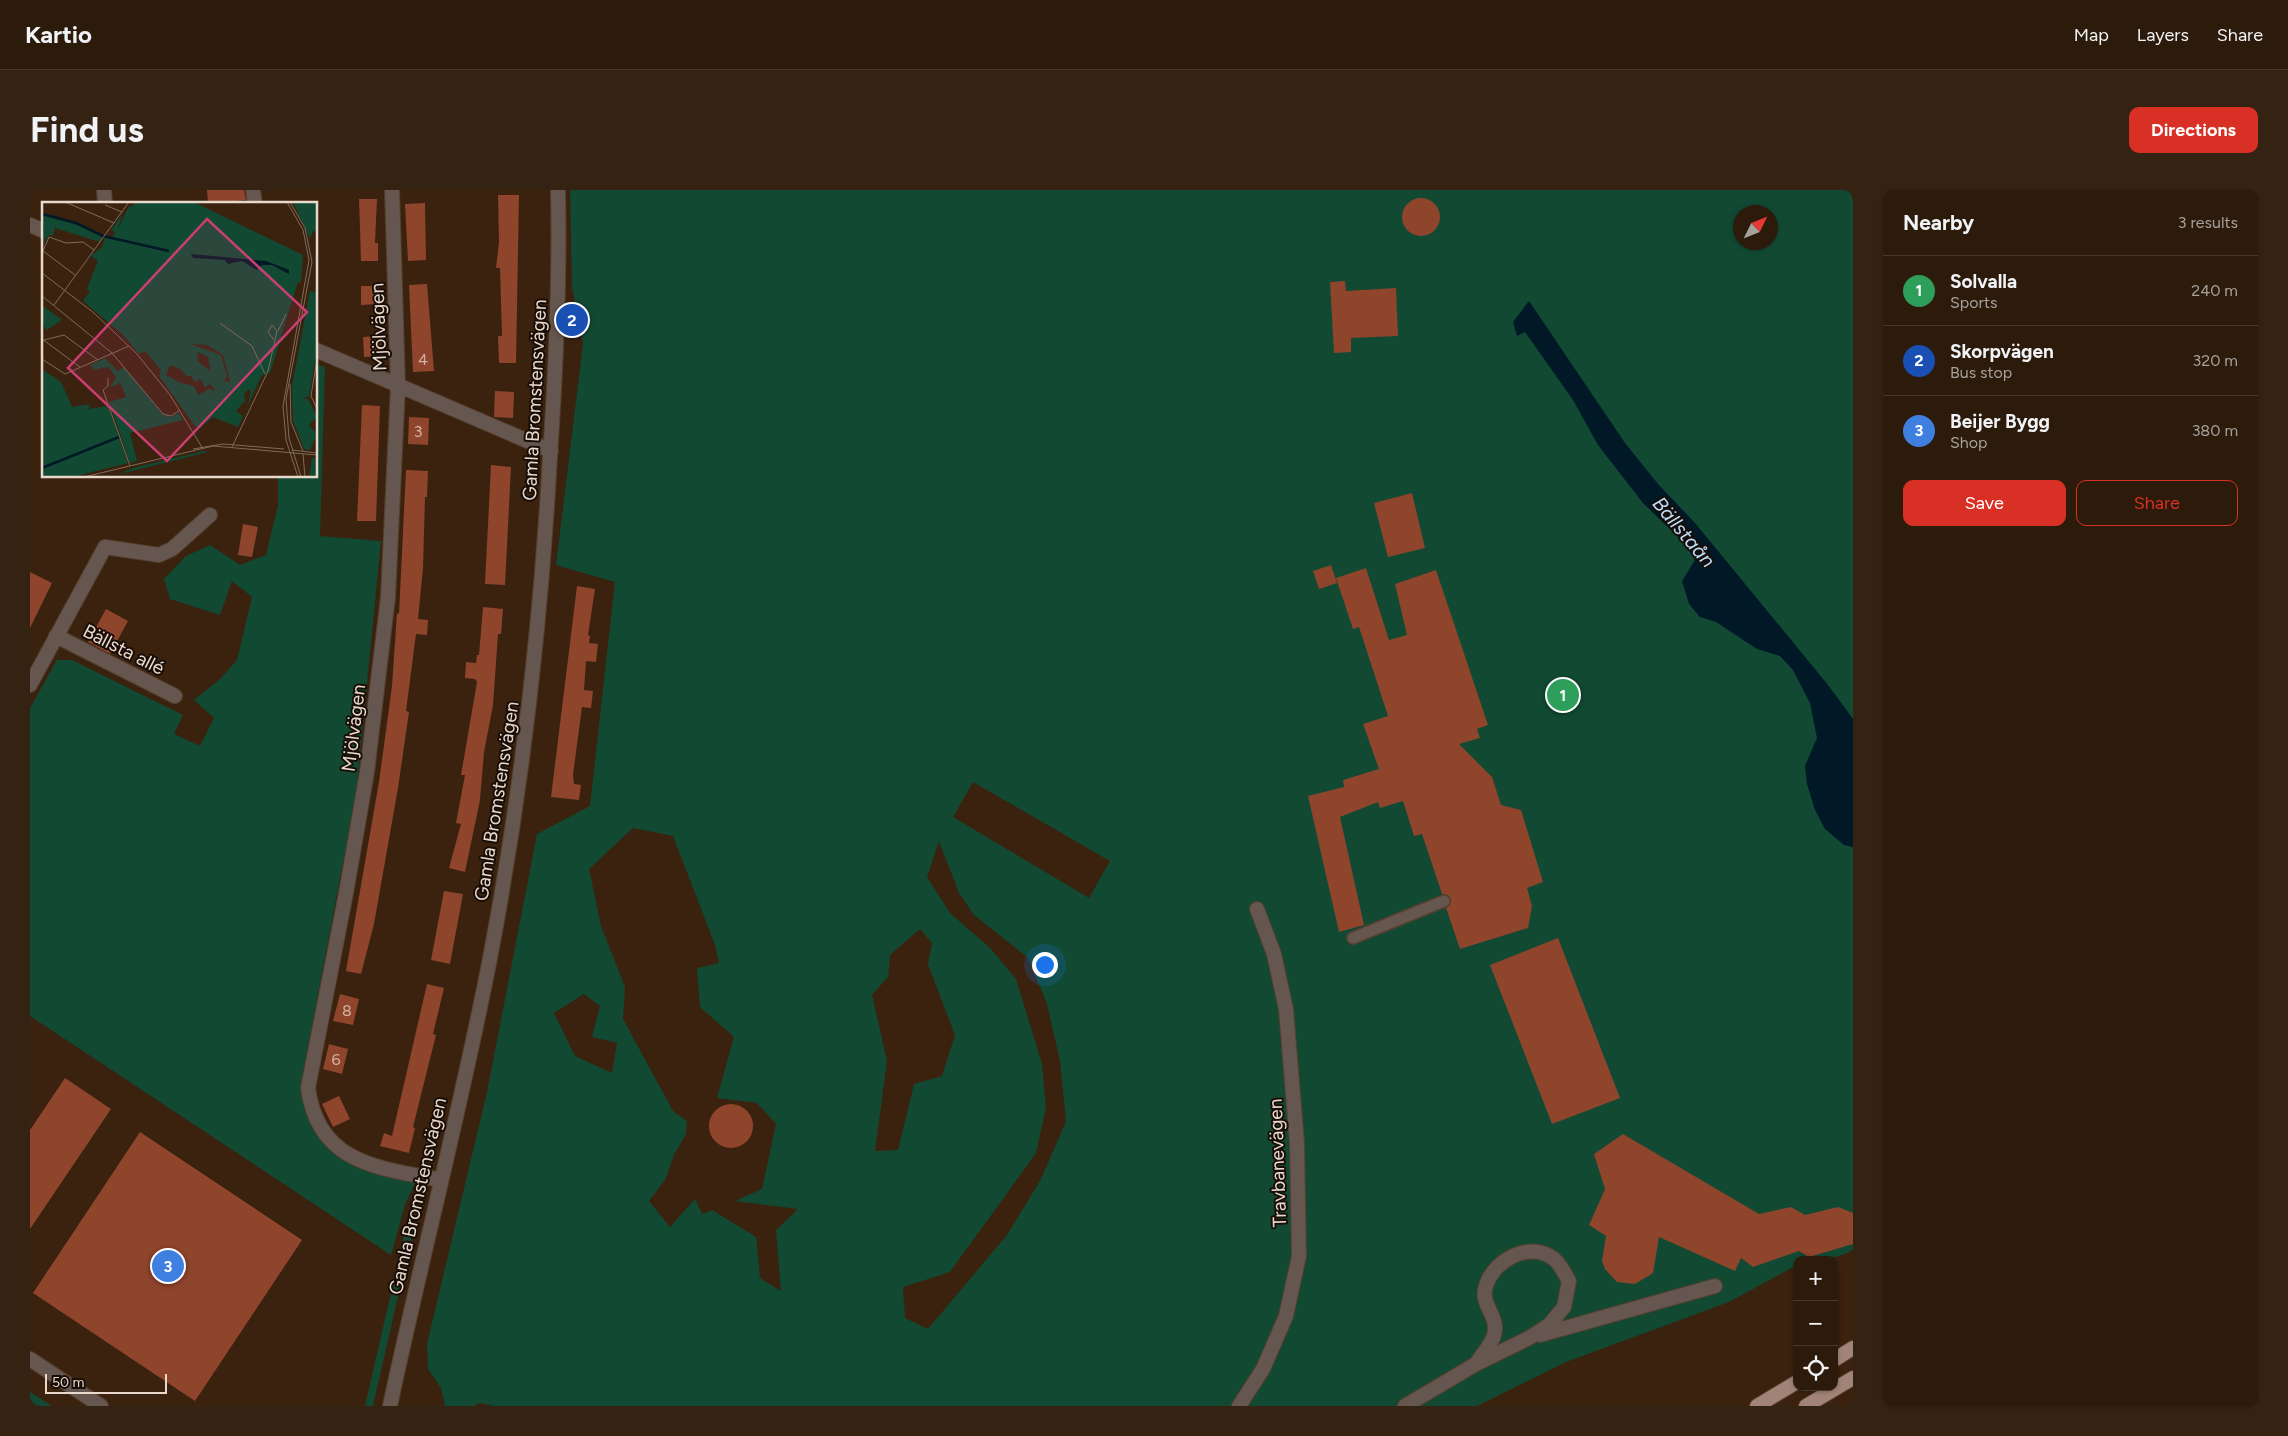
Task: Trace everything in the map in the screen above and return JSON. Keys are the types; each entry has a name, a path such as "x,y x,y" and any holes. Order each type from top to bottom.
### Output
{"main road":[{"path":"1838,1357 1853,1348"},
{"path":"1806,1406 1853,1378"},
{"path":"1756,1406 1793,1384"}],"street":[{"name":"Mjölvägen","path":"392,190 398,386 391,563 367,772 346,893 308,1088 310,1102 320,1126 328,1138 344,1153 357,1161 380,1168 440,1180"},
{"name":"Gamla Bromstensvägen","path":"390,1406 491,952 522,764 540,608 551,451 558,294 558,190"},
{"path":"30,226 42,230"},
{"path":"318,351 551,451"},
{"name":"Bällsta allé","path":"30,686 105,547 159,555 172,549 210,515"},
{"name":"Bällsta allé","path":"56,636 175,696"},
{"path":"1353,938 1444,901"},
{"name":"Travbanevägen","path":"1239,1406 1263,1369 1286,1316 1299,1256 1297,1143 1286,1009 1274,954 1257,909"},
{"path":"1405,1406 1476,1364 1529,1338 1549,1325 1564,1307 1569,1282 1553,1259 1540,1252 1527,1251 1508,1259 1490,1277 1484,1290 1485,1302 1495,1326 1491,1342 1476,1364"},
{"path":"1529,1338 1715,1286"},
{"path":"30,1359 101,1406"}],"green space":[{"path":"570,190 1853,190 1853,1250 1838,1256 1793,1256 1793,1267 1729,1302 1566,1362 1477,1406 494,1406 479,1403 475,1406 445,1406 441,1388 428,1369 427,1344 487,1092 537,834 590,806 615,582 556,565 583,344 572,287","holes":["973,782 1110,861 1089,898 953,817","633,828 673,836 715,945 719,963 697,968 700,1007 734,1037 717,1098 757,1103 776,1124 762,1189 735,1201 798,1209 776,1230 781,1291 760,1278 756,1237 712,1210 702,1214 695,1199 670,1227 649,1201 665,1180 674,1155 686,1134 687,1121 673,1111 623,1019 625,987 601,926 589,869","939,841 959,893 974,915 1028,958 1047,1004 1060,1061 1066,1121 1041,1179 1007,1235 928,1329 905,1318 903,1287 950,1272 1036,1153 1046,1108 1042,1064 1016,979 990,948 950,913 927,877","920,929 932,943 928,964 955,1035 942,1076 914,1084 898,1150 875,1151 887,1061 872,995 888,977 890,955","584,994 600,1006 592,1037 617,1043 612,1073 575,1056 554,1013"]},
{"path":"318,365 325,367 320,536 381,541 356,794 301,1083 306,1113 314,1130 336,1154 350,1163 366,1169 415,1183 405,1205 391,1255 30,1016 30,708 57,660 72,660 183,715 174,734 200,746 214,718 194,700 220,679 237,660 252,597 232,581 220,615 170,599 164,579 186,556 210,545 240,565 266,555 278,505 278,478 318,478"},
{"path":"416,1218 373,1406 365,1406 403,1240 407,1226"},
{"path":"30,1392 52,1406 30,1406"}],"water":[{"name":"Bällstaån","path":"1529,301 1625,443 1658,484 1695,523 1828,685 1853,719 1853,847 1844,845 1825,829 1815,810 1807,784 1805,766 1817,738 1810,703 1793,670 1780,656 1757,649 1716,622 1700,617 1689,604 1682,581 1695,560 1684,543 1643,503 1598,445 1573,400 1525,332 1517,336 1513,322"}],"building":[{"path":"207,190 244,190 246,200 227,202 208,202"},
{"path":"498,195 519,195 516,363 499,363 498,336 502,336 500,268 496,268 499,242"},
{"path":"1421,198 1434,204 1440,217 1434,230 1421,236 1408,230 1402,217 1408,204"},
{"path":"359,199 377,199 375,243 378,243 378,261 361,261"},
{"path":"425,203 426,260 408,261 405,204"},
{"path":"1345,281 1346,291 1396,288 1398,336 1351,338 1351,352 1334,353 1330,282"},
{"path":"427,284 434,371 413,372 409,285"},
{"path":"361,286 379,286 380,304 361,305"},
{"path":"380,336 381,356 364,357 363,337"},
{"path":"495,391 514,392 513,418 494,417"},
{"path":"362,405 380,406 376,521 357,521"},
{"path":"409,417 429,418 428,445 408,444"},
{"path":"491,465 511,467 505,585 485,584"},
{"path":"406,470 428,471 427,497 425,497 423,568 418,619 428,620 427,635 416,634 406,711 409,712 398,788 374,924 361,974 346,971 379,782 392,686 397,613 399,614"},
{"path":"1412,493 1425,548 1388,557 1374,503"},
{"path":"243,524 258,527 252,557 238,555"},
{"path":"1331,565 1337,583 1319,589 1313,571"},
{"path":"1366,568 1389,640 1407,635 1395,584 1436,570 1488,725 1477,729 1480,738 1459,744 1492,777 1501,805 1521,810 1543,882 1527,888 1532,906 1528,928 1460,949 1446,908 1450,905 1451,899 1448,895 1442,894 1422,834 1414,836 1403,801 1380,808 1378,802 1340,817 1364,925 1339,932 1308,796 1344,787 1343,780 1379,769 1363,724 1388,716 1359,627 1353,629 1336,578"},
{"path":"30,572 52,583 30,628"},
{"path":"577,586 595,589 588,635 590,636 589,643 598,644 596,662 586,661 584,690 593,691 591,708 582,707 573,775 574,784 581,785 579,800 551,797"},
{"path":"483,607 503,609 501,634 498,634 493,705 484,752 480,800 465,872 449,868 461,824 456,823 465,775 461,775 477,682 475,679 465,678 466,662 476,663 477,655 479,655"},
{"path":"106,609 128,621 110,654 88,642"},
{"path":"444,891 463,894 450,964 431,960"},
{"path":"1558,938 1620,1098 1552,1124 1490,965"},
{"path":"427,984 444,988 433,1034 436,1035 413,1127 415,1128 409,1153 380,1146 384,1133 392,1136"},
{"path":"340,994 359,999 353,1025 333,1021"},
{"path":"329,1044 348,1049 342,1074 323,1069"},
{"path":"65,1078 111,1109 30,1229 30,1130"},
{"path":"339,1096 350,1119 333,1127 322,1104"},
{"path":"727,1104 735,1104 747,1110 753,1126 747,1142 735,1148 727,1148 715,1142 709,1130 709,1122 715,1110"},
{"path":"140,1132 302,1240 195,1401 33,1293"},
{"path":"1623,1134 1759,1214 1791,1207 1805,1215 1838,1207 1853,1213 1853,1244 1812,1256 1807,1256 1799,1251 1753,1267 1741,1258 1735,1271 1659,1237 1653,1273 1635,1284 1617,1282 1605,1269 1602,1261 1606,1236 1589,1225 1605,1189 1594,1154"}],"place":[{"name":"Skorpvägen","path":"572,320"},
{"name":"Solvalla","path":"1563,695"},
{"name":"Beijer Bygg","path":"168,1266"}]}
